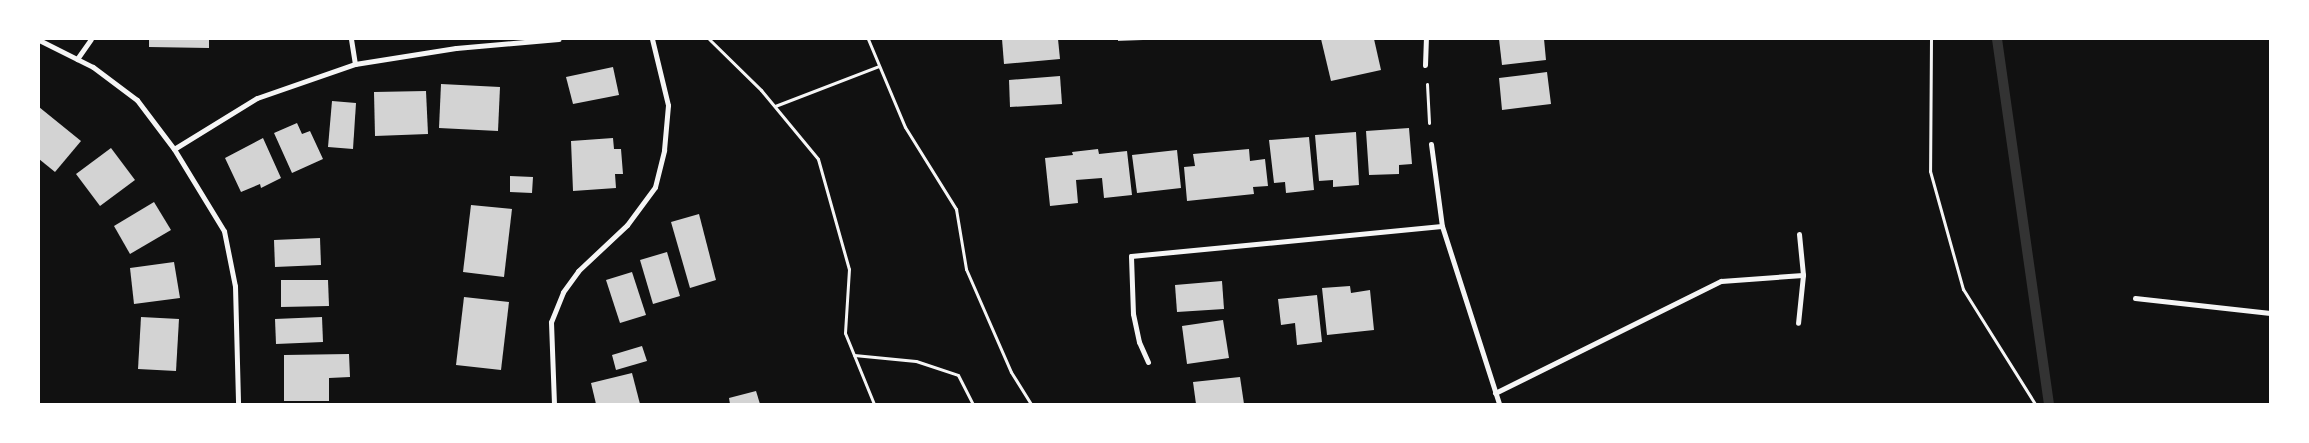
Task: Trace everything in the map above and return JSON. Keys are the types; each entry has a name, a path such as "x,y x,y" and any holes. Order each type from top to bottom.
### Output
{"street":[{"path":"77,59 91,39"},
{"path":"351,39 355,64"},
{"path":"174,149 257,98 355,64 456,48 559,39"},
{"path":"554,404 551,322 563,292 578,271 627,225 655,187 664,150 668,105 652,39"},
{"path":"1425,65 1426,39"},
{"path":"39,40 93,67 137,100 174,149 224,231 235,286 238,404"},
{"path":"1431,144 1442,226 1499,404"},
{"path":"1148,362 1139,342 1133,314 1131,256 1442,226"},
{"path":"1798,323 1803,275 1799,234"},
{"path":"1495,393 1720,280 1803,275"},
{"path":"2135,298 2270,313"}],"path":[{"path":"709,39 761,90 818,159 849,269 844,333 874,404"},
{"path":"868,39 905,127 956,209 966,269 1012,372 1031,404"},
{"path":"1931,39 1930,171 1963,289 2035,404"},
{"path":"1425,65 1431,144"},
{"path":"774,106 879,66"},
{"path":"854,355 916,362 958,375 973,404"}],"building":[{"path":"149,39 209,39 209,48 149,47"},
{"path":"1002,39 1058,39 1060,59 1004,64"},
{"path":"1118,39 1143,39 1143,40 1118,41"},
{"path":"1321,39 1374,39 1381,70 1331,81"},
{"path":"1499,39 1544,39 1546,60 1502,65"},
{"path":"613,67 619,95 573,104 566,77"},
{"path":"1547,72 1551,104 1502,110 1499,78"},
{"path":"1060,76 1062,104 1010,107 1009,80"},
{"path":"441,84 500,87 498,131 439,128"},
{"path":"426,91 428,134 375,136 374,92"},
{"path":"332,101 356,103 353,149 328,147"},
{"path":"39,107 81,141 55,172 39,159"},
{"path":"297,123 302,134 310,131 323,159 292,173 274,133"},
{"path":"1409,128 1412,164 1399,165 1399,174 1369,175 1366,131"},
{"path":"1356,132 1359,185 1333,187 1333,180 1319,181 1315,135"},
{"path":"1309,137 1314,190 1286,193 1285,182 1274,183 1269,140"},
{"path":"263,138 281,178 261,188 260,184 241,192 225,158"},
{"path":"613,138 614,149 621,149 623,174 615,174 616,188 573,191 571,141"},
{"path":"111,148 135,180 100,206 76,174"},
{"path":"1098,149 1099,154 1127,151 1132,195 1104,198 1102,178 1076,180 1078,203 1050,206 1045,158 1073,155 1072,152"},
{"path":"1249,149 1250,161 1265,159 1268,186 1253,187 1254,194 1187,201 1184,167 1195,166 1193,154"},
{"path":"1177,150 1181,188 1137,193 1132,155"},
{"path":"510,176 533,177 532,193 510,192"},
{"path":"154,202 171,230 130,254 114,226"},
{"path":"471,205 512,209 504,277 463,272"},
{"path":"699,214 716,280 690,288 671,222"},
{"path":"320,238 321,265 275,267 274,240"},
{"path":"667,252 680,296 653,304 640,260"},
{"path":"174,262 180,298 134,304 130,268"},
{"path":"632,272 646,315 620,323 606,280"},
{"path":"281,280 328,280 329,306 281,307"},
{"path":"1222,281 1224,309 1177,312 1175,285"},
{"path":"1350,286 1351,293 1370,290 1374,330 1327,335 1322,288"},
{"path":"1317,295 1322,342 1297,345 1295,323 1281,325 1278,299"},
{"path":"464,297 509,302 501,370 456,365"},
{"path":"141,317 179,319 176,371 138,369"},
{"path":"322,317 323,342 276,344 275,319"},
{"path":"1223,320 1229,358 1187,364 1182,326"},
{"path":"642,346 647,361 616,370 612,355"},
{"path":"349,354 350,377 329,378 329,401 284,401 284,355"},
{"path":"632,373 640,404 596,404 591,383"},
{"path":"1240,377 1244,404 1196,404 1193,382"},
{"path":"756,391 760,404 730,404 729,398"}],"waterway":[{"path":"1997,39 2049,404"}]}
